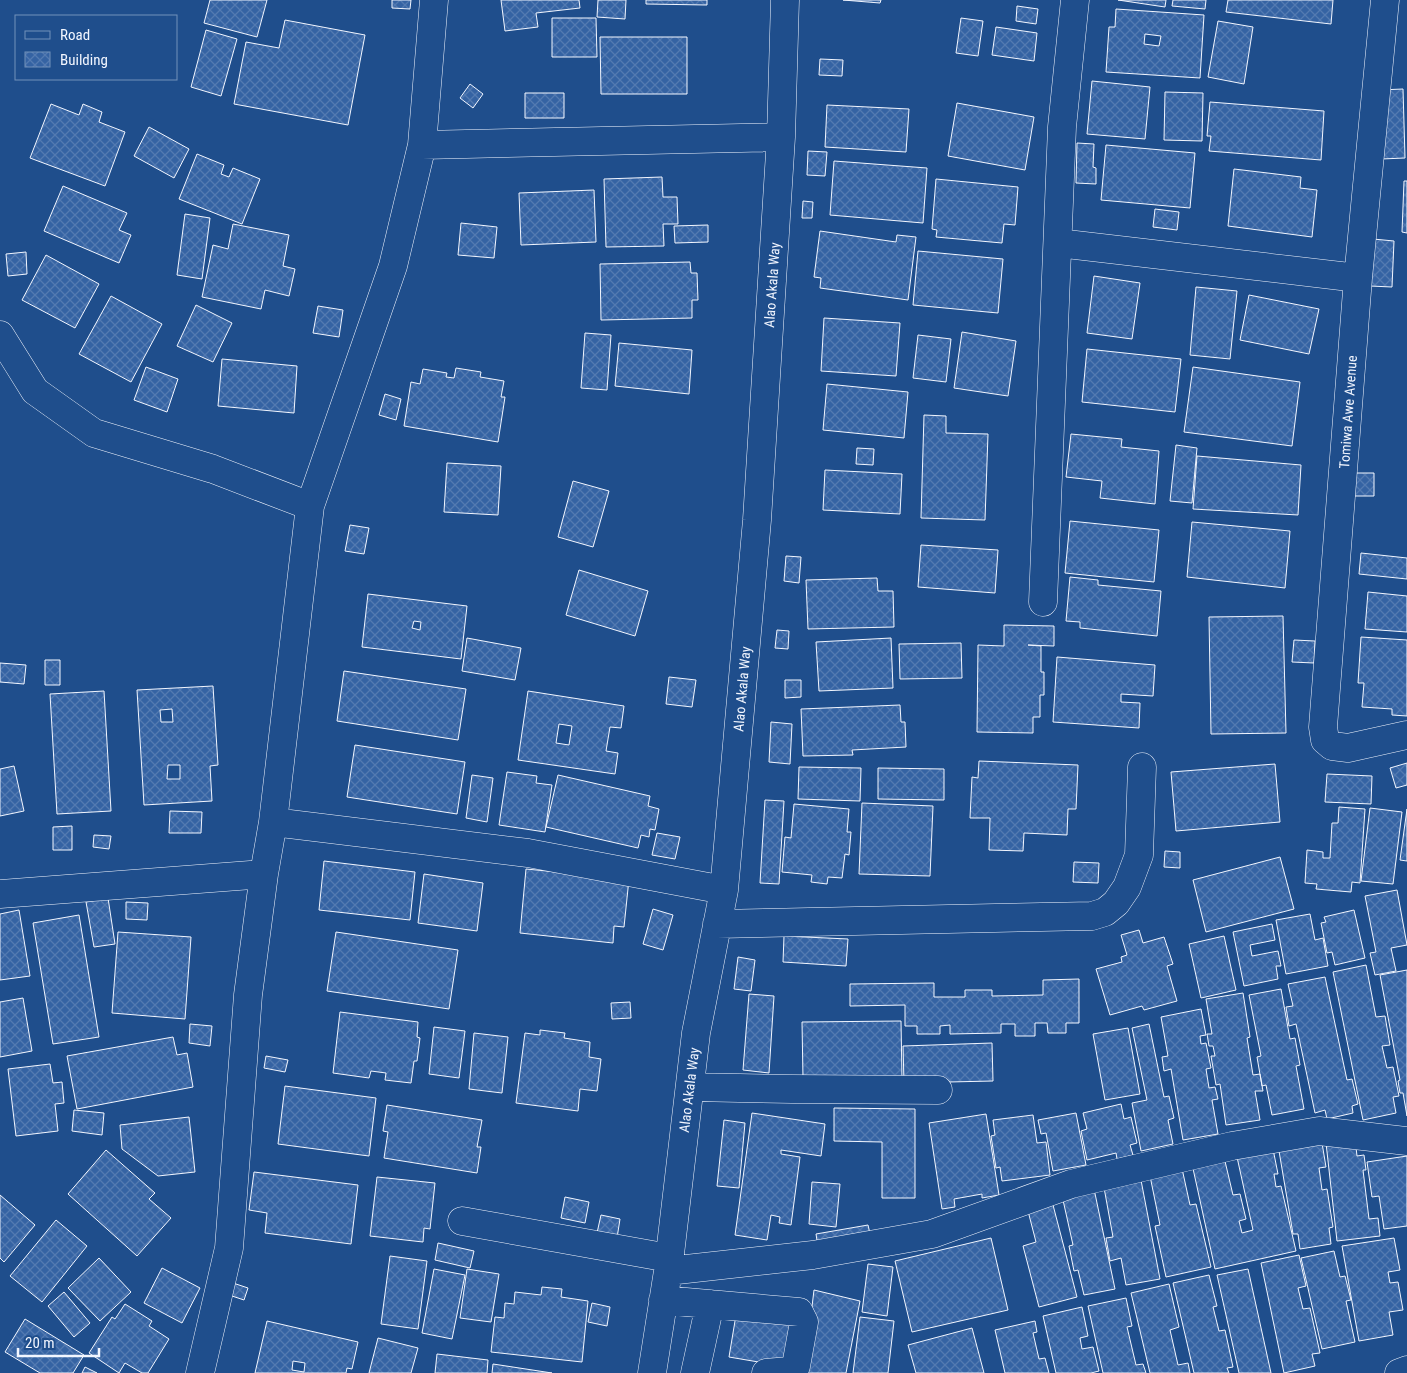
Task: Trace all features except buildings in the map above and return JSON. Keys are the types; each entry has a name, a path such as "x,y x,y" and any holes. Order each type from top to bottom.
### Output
{"street":[{"path":"200,1373 229,1248 248,995 273,822 310,506 393,266 422,145 434,0"},
{"name":"Alao Akala Way","path":"652,1373 669,1264 696,1033 724,890 757,520 781,137 785,0"},
{"path":"1043,602 1062,127 1074,0"},
{"name":"Tomiwa Awe Avenue","path":"1385,0 1358,278 1324,727 1325,740 1332,746 1348,748 1407,735"},
{"path":"422,145 781,137"},
{"path":"1058,243 1358,278"},
{"path":"0,335 35,391 94,432 213,470 310,506"},
{"path":"717,924 1092,916 1105,912 1116,903 1127,887 1139,856 1142,767"},
{"path":"273,822 528,853 724,890"},
{"path":"0,894 264,874"},
{"path":"690,1087 801,1090 938,1090"},
{"path":"462,1221 669,1264 813,1255 932,1234 1070,1184 1232,1146 1319,1131 1407,1141"},
{"path":"663,1300 799,1312 804,1322 796,1366 788,1371 766,1373"},
{"path":"695,1373 710,1304"},
{"path":"1399,1373 1407,1370"}]}
